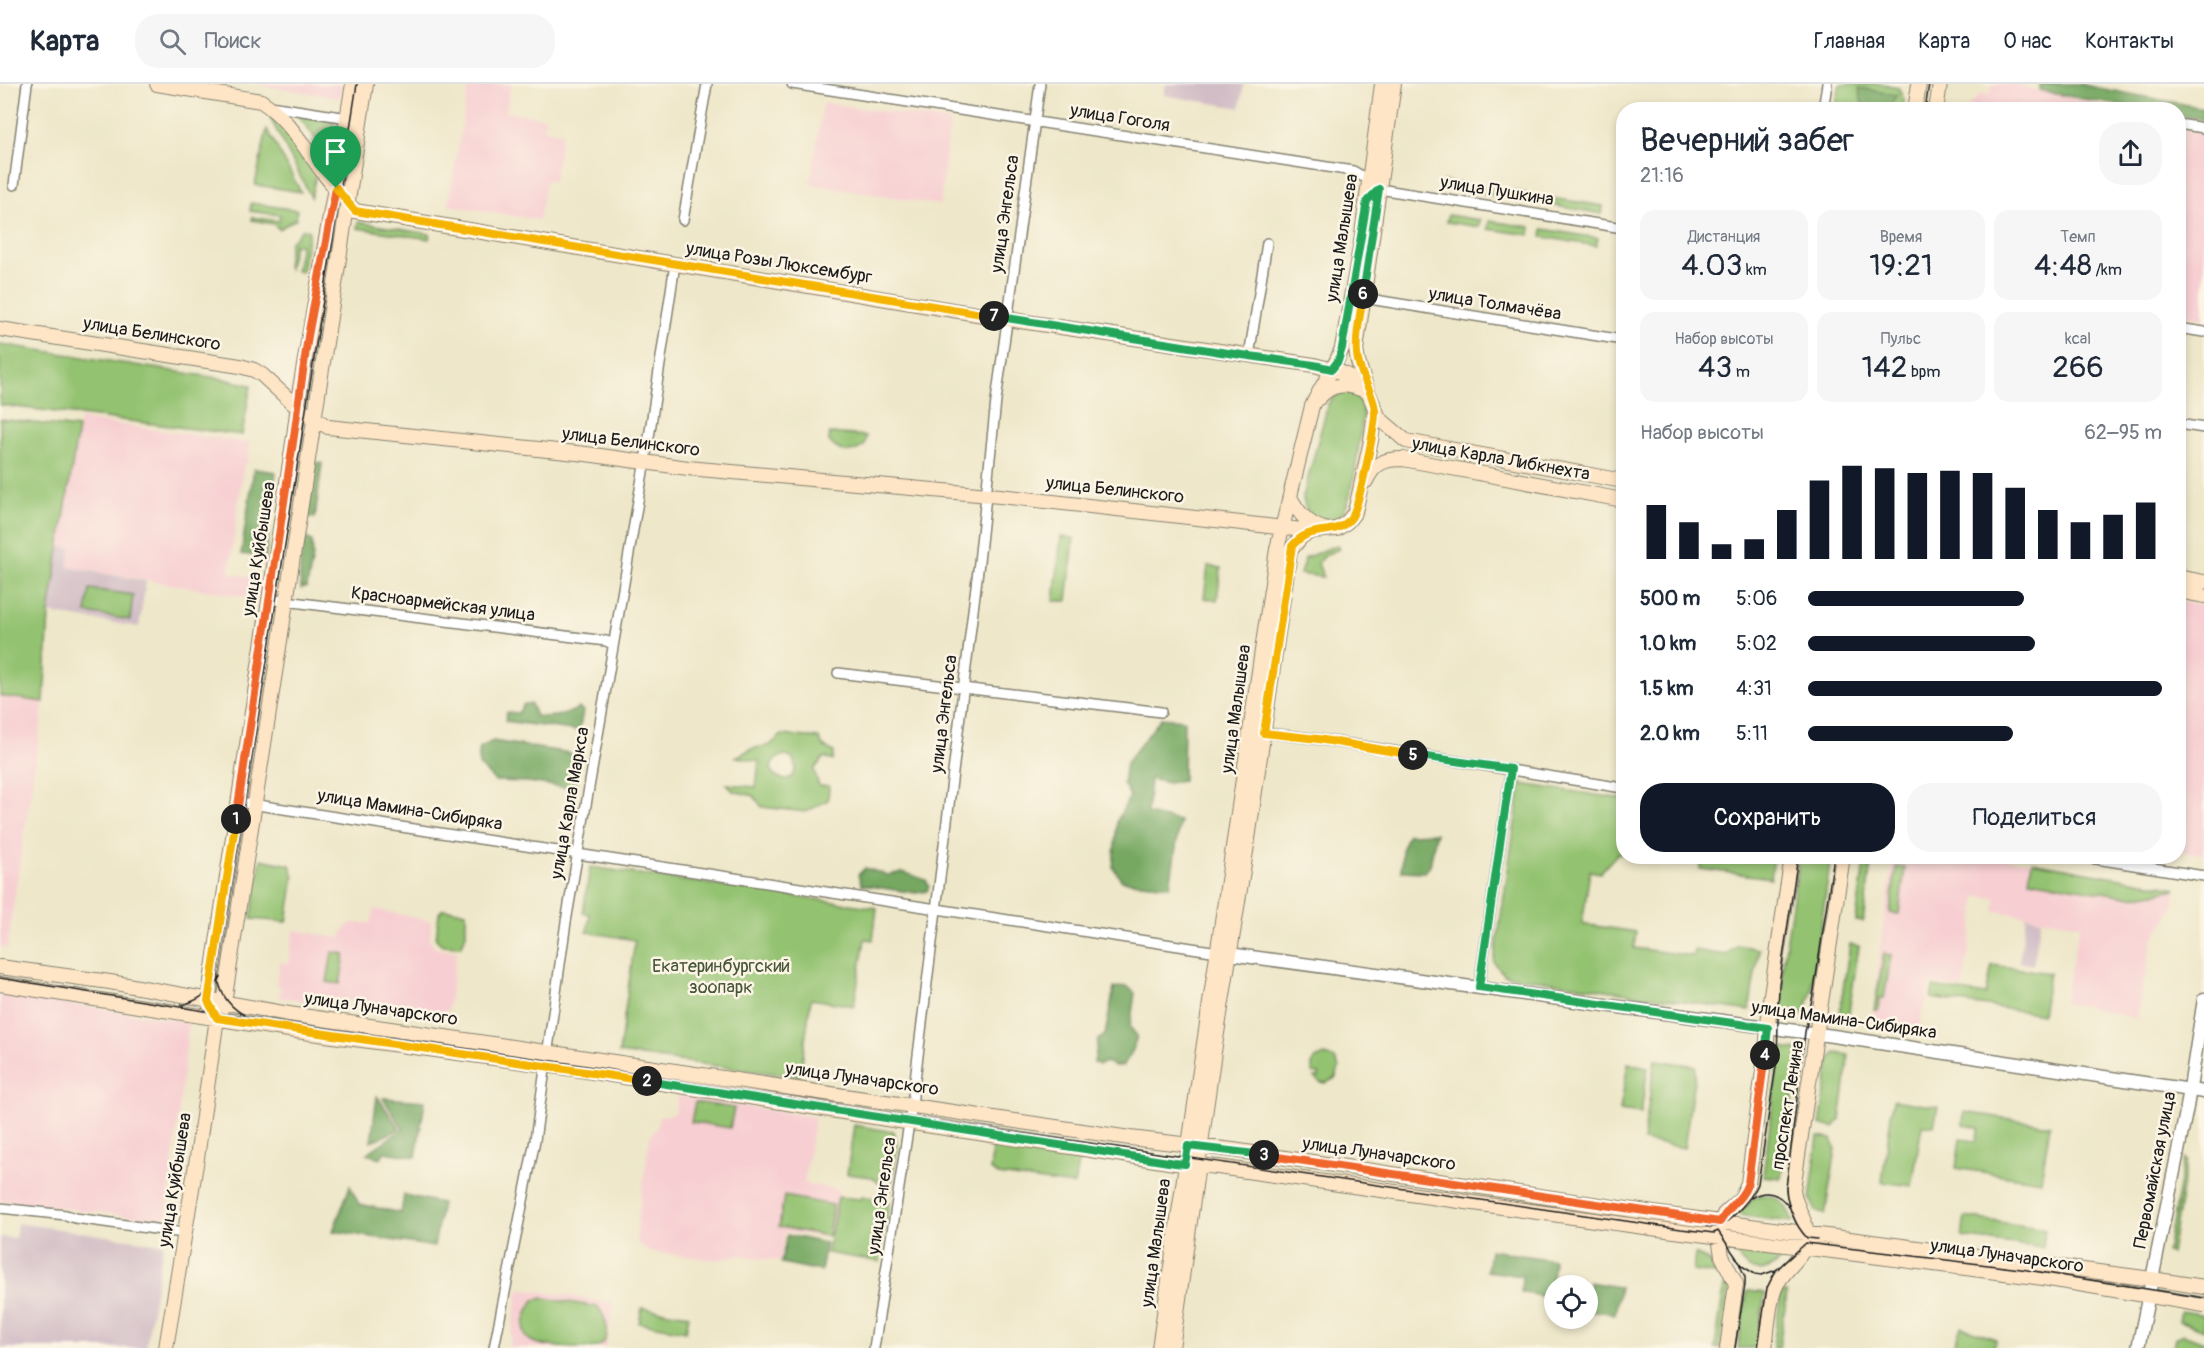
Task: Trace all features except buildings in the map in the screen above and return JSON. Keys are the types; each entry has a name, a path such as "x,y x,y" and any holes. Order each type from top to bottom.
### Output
{"main road":[{"path":"156,84 261,101 269,106 285,122 349,208 330,222"},
{"name":"улица Куйбышева","path":"208,1001 297,407 353,84"},
{"name":"улица Куйбышева","path":"166,1348 217,1018 224,1003 285,601 349,208 366,84"},
{"name":"улица Малышева","path":"1368,392 1356,350 1363,298 1382,84"},
{"name":"улица Малышева","path":"1257,732 1280,528 1290,497 1312,406 1338,361 1342,348 1367,201 1374,184 1394,84"},
{"path":"1916,102 1919,84"},
{"path":"1937,102 1940,84"},
{"name":"улица Розы Люксембург","path":"349,208 675,264 1332,369"},
{"name":"улица Белинского","path":"0,329 254,370 297,407 328,427 586,454 766,476 986,495 1280,528"},
{"path":"1332,369 1356,380 1368,392"},
{"path":"1312,406 1325,391 1340,385 1357,387 1368,392"},
{"name":"улица Карла Либкнехта","path":"1368,392 1379,418 1407,441 1616,480"},
{"name":"улица Карла Либкнехта","path":"1358,499 1375,411"},
{"name":"улица Карла Либкнехта","path":"1330,530 1341,526 1352,516 1372,470 1389,459 1403,459 1616,499"},
{"path":"1290,497 1296,509 1309,522 1330,530"},
{"path":"1280,528 1330,530"},
{"name":"улица Малышева","path":"1159,1348 1195,1147 1257,732 1290,551 1302,536 1312,531"},
{"path":"2186,579 2204,582"},
{"path":"2186,593 2204,596"},
{"name":"проспект Ленина","path":"1720,1222 1724,1214 1741,1198 1748,1183 1770,1001 1791,864"},
{"name":"проспект Ленина","path":"1807,1233 1793,1189 1842,864"},
{"name":"улица Луначарского","path":"0,967 110,982 208,1001 1195,1147 1233,1150 1720,1222 2204,1287"},
{"name":"улица Луначарского","path":"0,984 289,1030 546,1065 1192,1165 1718,1237 2043,1278 2204,1305"},
{"path":"208,1001 217,1018"},
{"name":"улица Малышева","path":"1172,1348 1192,1165"},
{"path":"1720,1222 1718,1237 1722,1256 1736,1284 1727,1348"},
{"path":"1765,1348 1775,1289 1804,1248 1807,1233"}],"street":[{"path":"14,185 27,84"},
{"path":"683,220 707,84"},
{"name":"улица Гоголя","path":"792,84 1353,171 1374,184"},
{"name":"улица Энгельса","path":"874,1348 912,1104 1007,318 1040,84"},
{"path":"1824,102 1827,84"},
{"path":"269,106 348,118"},
{"path":"2186,125 2204,128"},
{"name":"улица Пушкина","path":"1374,184 1616,227"},
{"path":"1248,356 1267,243"},
{"name":"улица Карла Маркса","path":"494,1348 531,1163 577,854 645,462 675,264"},
{"name":"улица Толмачёва","path":"1363,298 1616,339"},
{"path":"2186,329 2204,332"},
{"path":"2186,425 2204,428"},
{"name":"Красноармейская улица","path":"269,599 584,638 613,644"},
{"path":"838,673 1161,712"},
{"path":"1257,732 1318,739 1616,787"},
{"path":"1479,987 1511,769"},
{"name":"улица Мамина-Сибиряка","path":"238,802 1224,953 1818,1034 2204,1092"},
{"path":"2128,864 2204,876"},
{"name":"Первомайская улица","path":"2138,1348 2189,1090 2204,999"},
{"path":"0,1208 66,1215 184,1233"}],"shaded area":[{"path":"254,84 342,84 340,98"},
{"path":"469,84 511,84 506,112 546,118 544,129 562,132 554,181 546,180 539,220 448,205"},
{"path":"1166,84 1244,84 1240,108 1164,95"},
{"path":"1993,84 2011,84 2088,102 1972,102 1981,94 1990,95"},
{"path":"823,103 950,121 940,205 810,184"},
{"path":"2186,126 2204,130 2204,318 2186,315"},
{"path":"80,419 250,443 248,463 244,463 229,573 262,579 259,599 68,567 71,548 60,546"},
{"path":"60,546 71,548 68,567 146,581 139,627 49,613"},
{"path":"2186,602 2204,605 2204,854 2186,852"},
{"path":"0,696 44,702 7,948 0,947"},
{"path":"1892,864 2032,864 2029,880 2132,897 2176,889 2172,910 2153,939 2136,1019 2080,1005 2063,1004 2080,925 1994,911 1996,898 1977,896 1963,989 1929,983 1919,1031 1873,1024"},
{"path":"374,909 431,921 430,940 435,948 457,951 448,1010 440,1014 323,996 320,1003 279,997 281,986 276,985 280,962 288,963 294,930 341,938 350,923 371,923"},
{"path":"2026,916 2041,919 2033,965 2019,962"},
{"path":"0,993 189,1022 166,1220 0,1201"},
{"path":"678,1096 815,1117 804,1183 839,1190 830,1238 785,1232 780,1261 738,1255 718,1260 650,1252 636,1242 650,1136 657,1127 659,1117 675,1113"},
{"path":"17,1223 163,1244 146,1348 0,1348 0,1237 15,1238"},
{"path":"519,1288 614,1303 606,1348 509,1348"}],"green space":[{"path":"1840,84 1881,84 1898,87 1904,100 1904,102 1837,102"},
{"path":"2040,84 2078,84 2172,102 2100,102 2040,91"},
{"path":"1859,88 1897,95 1892,102 1862,102"},
{"path":"2186,105 2204,108 2204,120 2186,117"},
{"path":"297,114 334,122 330,158"},
{"path":"273,116 317,171 311,197 270,118"},
{"path":"267,129 301,192 255,185"},
{"path":"1443,181 1478,186 1477,194 1442,188"},
{"path":"1484,187 1525,193 1524,200 1482,194"},
{"path":"1551,198 1603,206 1602,214 1550,205"},
{"path":"251,203 297,210 296,219 279,229 274,224 252,220 252,217 279,221 280,215 250,211"},
{"path":"1448,215 1480,220 1479,227 1446,222"},
{"path":"1489,221 1531,227 1530,235 1488,229"},
{"path":"358,222 430,234 429,239 357,228"},
{"path":"303,229 309,230 302,272 296,271 301,245 294,244 289,269 287,266 290,242"},
{"path":"1543,229 1598,238 1596,246 1542,237"},
{"path":"0,344 251,385 242,435 0,405"},
{"path":"1343,392 1356,396 1362,406 1363,416 1355,469 1346,508 1335,520 1322,522 1311,516 1303,497 1328,404 1331,399"},
{"path":"0,419 78,428 49,613 44,702 0,696"},
{"path":"829,433 866,436 865,445 851,452 842,451 829,441"},
{"path":"316,462 322,463 315,518 308,517"},
{"path":"254,469 276,472 266,557 241,554"},
{"path":"1061,537 1074,538 1067,601 1054,601"},
{"path":"306,538 312,541 313,556 307,587 301,589 300,563"},
{"path":"1337,545 1339,549 1327,554 1318,563 1323,577 1300,574 1305,558"},
{"path":"1208,566 1221,568 1217,600 1204,598"},
{"path":"90,589 133,595 130,620 86,613"},
{"path":"524,704 531,704 536,716 542,717 563,715 579,708 583,711 579,731 505,721 507,712 518,713"},
{"path":"1161,718 1184,720 1183,781 1168,783 1150,779 1147,814 1180,821 1170,886 1122,881 1113,867 1117,821 1130,796 1123,783 1126,763"},
{"path":"782,735 819,738 823,746 834,752 833,761 824,757 814,770 819,786 829,786 828,800 806,812 762,807 754,796 733,791 727,784 756,787 759,761 736,757 751,749 770,745","holes":["784,755 793,759 796,769 792,777 784,780 774,775 771,768 774,760"]},
{"path":"493,741 570,753 579,764 575,789 528,782 495,781 479,765 479,748"},
{"path":"1521,784 1616,798 1616,855 1600,873 1590,871 1582,924 1636,932 1634,948 1693,956 1694,950 1725,955 1738,945 1759,949 1749,1011 1504,975 1494,962"},
{"path":"1436,833 1430,866 1425,872 1401,871 1402,848 1408,834"},
{"path":"261,859 290,865 294,876 287,922 251,919"},
{"path":"1701,864 1773,864 1771,878 1700,869"},
{"path":"1798,864 1830,864 1812,990 1804,1015 1781,1012 1780,986"},
{"path":"1864,864 1871,864 1863,922 1856,921"},
{"path":"2032,864 2043,864 2176,889 2132,897 2029,880"},
{"name":"Екатеринбургский зоопарк","path":"590,867 877,908 873,940 865,939 854,1006 811,999 800,1077 619,1053 635,940 587,932 590,914 583,913"},
{"path":"1896,867 1905,868 1899,914 1890,913"},
{"path":"865,868 888,875 903,872 926,880 929,886 927,891 916,893 862,885 858,875"},
{"path":"443,909 466,912 466,934 462,946 442,945 436,939 439,913"},
{"path":"1850,944 1859,946 1848,1018 1839,1016"},
{"path":"332,952 345,954 340,984 327,982"},
{"path":"1884,954 1891,955 1884,999 1879,999 1878,1010 1874,1010"},
{"path":"1992,965 2049,973 2042,1014 1931,998 1933,987 1986,995"},
{"path":"1127,986 1135,993 1130,1027 1137,1036 1133,1050 1123,1066 1114,1066 1106,1062 1099,1065 1094,1062 1098,1040 1105,1035 1114,988"},
{"path":"1780,1048 1800,1050 1781,1178 1763,1176"},
{"path":"1835,1053 1849,1055 1840,1120 1834,1127 1820,1125 1830,1059"},
{"path":"1325,1055 1335,1059 1339,1068 1336,1078 1326,1083 1314,1077 1319,1077 1319,1074 1312,1073 1312,1064 1315,1059"},
{"path":"1655,1060 1696,1066 1684,1148 1643,1141"},
{"path":"1628,1063 1648,1067 1641,1113 1620,1110"},
{"path":"377,1096 400,1129 371,1142"},
{"path":"383,1098 425,1101 416,1157 384,1152 381,1158 366,1154 403,1129"},
{"path":"1893,1100 1938,1107 1934,1126 1922,1125 1912,1186 1882,1182"},
{"path":"695,1102 734,1108 730,1128 691,1122"},
{"path":"1964,1112 2050,1125 2041,1181 1956,1168 1960,1139 1976,1141 1979,1128 1963,1125"},
{"path":"854,1125 894,1132 898,1147 890,1193 872,1177 847,1174"},
{"path":"1818,1137 1832,1139 1836,1149 1825,1214 1816,1211 1810,1199"},
{"path":"993,1146 1080,1157 1074,1185 998,1175 990,1170"},
{"path":"2184,1159 2187,1160 2171,1253 2167,1252"},
{"path":"350,1186 359,1204 401,1213 404,1195 442,1203 434,1247 333,1231"},
{"path":"1761,1195 1768,1195 1782,1202 1793,1221 1739,1215 1744,1205"},
{"path":"784,1196 833,1205 828,1236 779,1227"},
{"path":"862,1196 889,1203 880,1262 827,1253 838,1197 861,1199"},
{"path":"1965,1217 2045,1229 2043,1248 1962,1237"},
{"path":"787,1235 826,1243 821,1271 781,1263"},
{"path":"1735,1245 1784,1252 1785,1255 1771,1268 1756,1270 1744,1264 1738,1257 1733,1247"},
{"path":"1490,1250 1554,1260 1552,1275 1544,1275 1544,1297 1521,1292 1522,1276 1487,1271"},
{"path":"1695,1254 1710,1262 1716,1274 1693,1271"},
{"path":"1598,1283 1620,1287 1615,1314 1598,1312"},
{"path":"1724,1286 1730,1287 1720,1348 1715,1348"},
{"path":"1747,1291 1765,1293 1756,1348 1738,1348"},
{"path":"1781,1292 1787,1293 1779,1348 1773,1348"},
{"path":"544,1298 598,1307 604,1316 607,1328 602,1344 597,1347 584,1348 563,1347 542,1345 530,1340 524,1330 528,1311 534,1300"},
{"path":"642,1308 689,1315 686,1331 639,1323"},
{"path":"2181,1311 2204,1315 2204,1330 2179,1321"},
{"path":"1961,1327 1996,1339 1992,1348 1953,1348"},
{"path":"2183,1334 2204,1342 2204,1348 2173,1348 2175,1338"}],"tram line":[{"path":"244,1015 225,997 218,972 357,84"},
{"path":"1926,102 1929,84"},
{"path":"1706,1226 1719,1226 1731,1218 1758,1184 1777,1060 1779,984 1797,864"},
{"path":"1818,1239 1807,1238 1795,1221 1786,1188 1805,1032 1814,990 1833,864"},
{"path":"181,1005 204,995 221,977"},
{"path":"0,978 217,1013 574,1064 887,1114 1681,1229 1714,1233 1718,1231 1742,1266 1755,1274 1762,1275 1776,1270 1806,1243 2021,1269 2204,1298"},
{"path":"1751,1198 1767,1193 1772,1194 1781,1198 1789,1207"},
{"path":"1735,1348 1745,1285 1745,1277 1739,1263"},
{"path":"1758,1348 1767,1288 1776,1270"}],"route":[{"path":"336,188 355,211 1020,321 1332,369 1338,361 1342,348 1367,201 1379,189 1356,350 1358,363 1375,411 1371,440 1357,504 1352,516 1337,529 1312,531 1302,536 1290,551 1264,733 1318,739 1511,769 1479,987 1768,1028 1748,1183 1741,1198 1724,1214 1720,1222 1221,1149 1188,1146 1185,1164 1175,1163 573,1070 217,1018 208,1001 308,336 336,188"}]}
